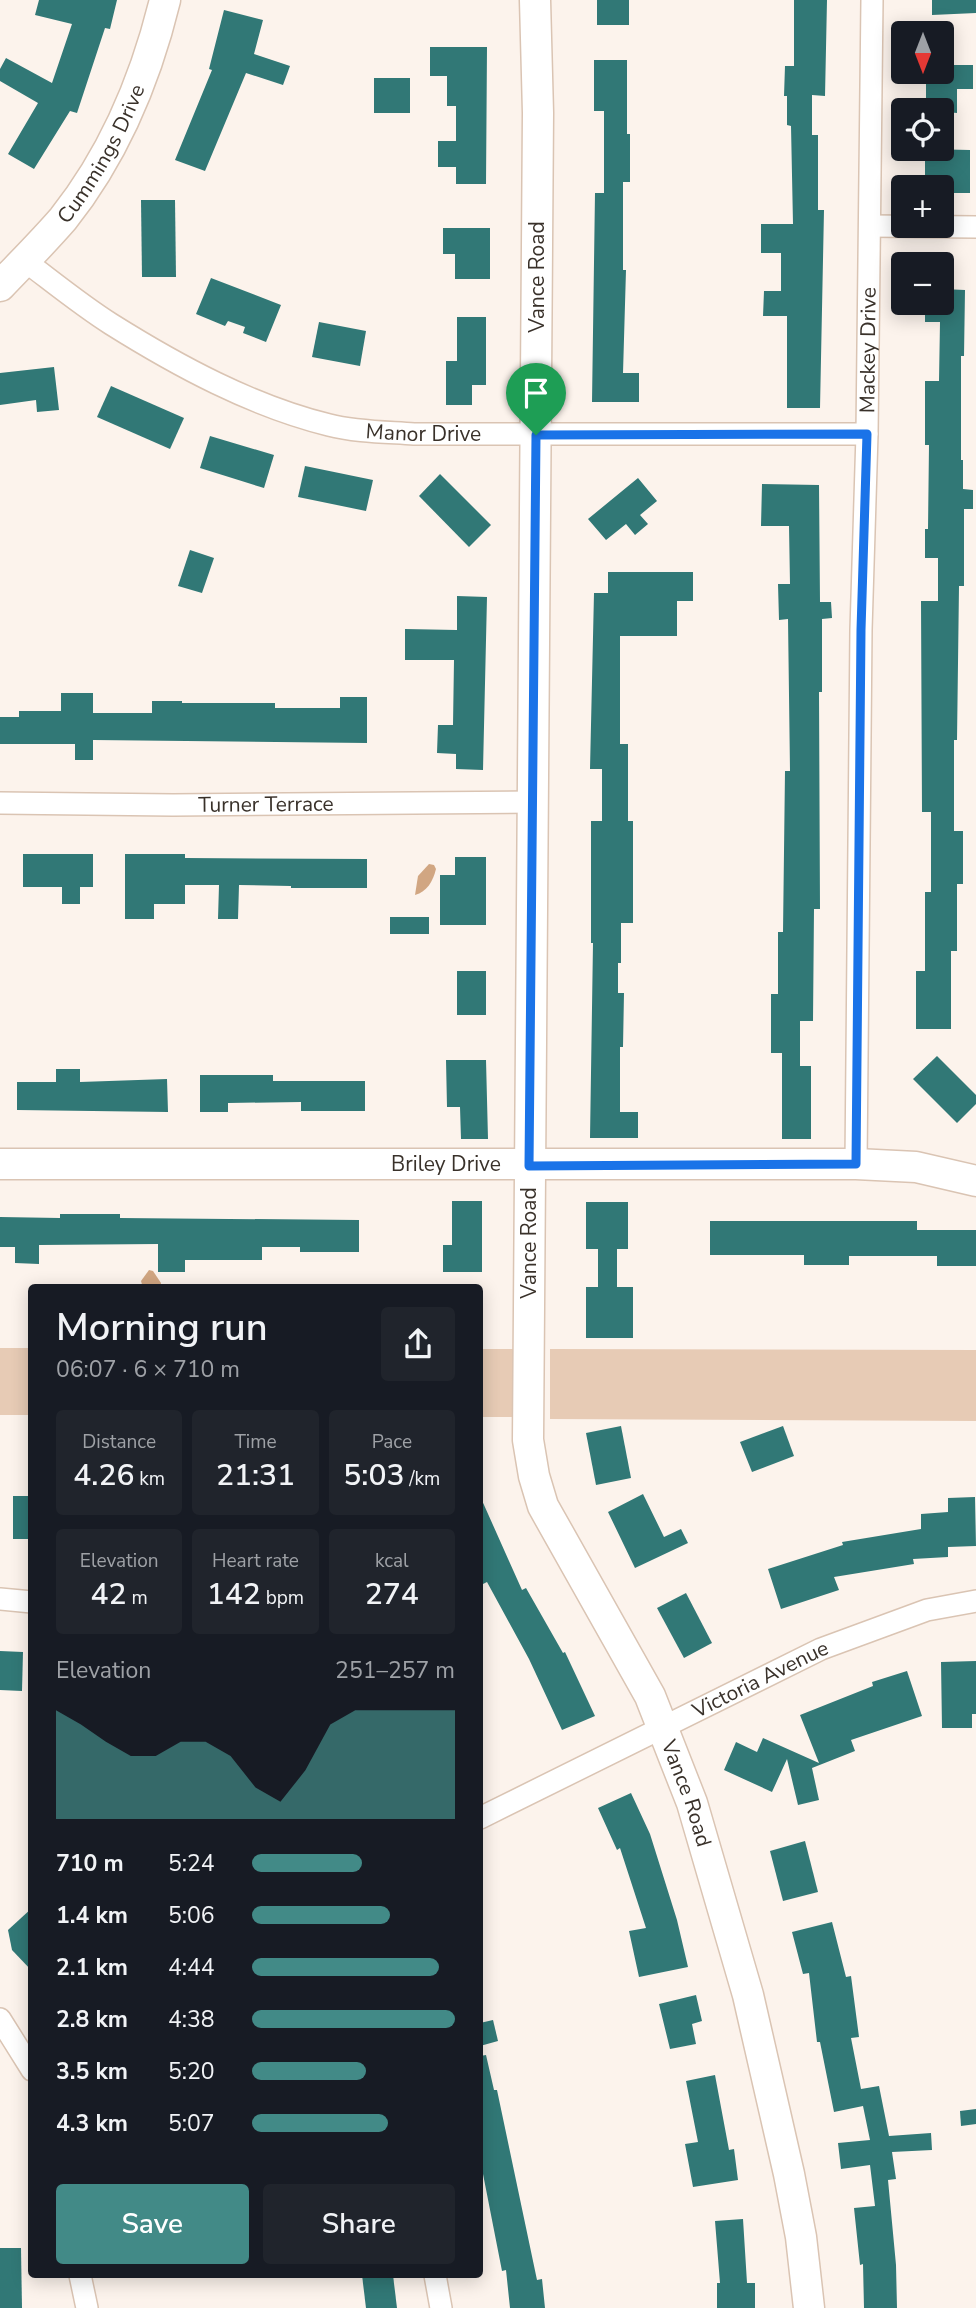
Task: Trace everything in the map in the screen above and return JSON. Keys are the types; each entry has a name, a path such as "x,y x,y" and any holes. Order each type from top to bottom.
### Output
{"street":[{"name":"Cummings Drive","path":"0,286 63,218 99,164 136,94 153,50 165,0"},
{"name":"Vance Road","path":"535,0 538,113 528,1440 534,1476 543,1506 650,1696 692,1803 748,1995 789,2174 801,2237 809,2308"},
{"name":"Mackey Drive","path":"856,1164 861,630 867,434 872,0"},
{"path":"870,226 976,227"},
{"name":"Manor Drive","path":"25,261 110,324 205,378 282,411 331,425 366,431 414,434 867,434"},
{"name":"Turner Terrace","path":"0,803 533,802"},
{"name":"Briley Drive","path":"0,1164 856,1164 916,1167 976,1181"},
{"path":"0,1599 28,1602"},
{"name":"Victoria Avenue","path":"483,1816 821,1649 927,1610 976,1601"},
{"path":"0,2019 28,2059"},
{"path":"81,2278 87,2308"},
{"path":"436,2278 441,2308"}],"shaded area":[{"path":"429,864 436,869 433,878 426,889 415,895 418,876"},
{"path":"149,1270 153,1271 161,1283 142,1284 141,1281"},
{"path":"0,1348 28,1348 28,1415 0,1415"},
{"path":"483,1349 516,1349 515,1417 483,1417"},
{"path":"550,1349 976,1350 976,1421 550,1419"}],"building":[{"path":"39,0 117,0 110,29 105,28 77,113 70,111 34,169 8,154 38,103 0,81 0,69 6,58 52,83 72,24 35,15"},
{"path":"597,0 629,0 629,25 597,25"},
{"path":"794,0 827,0 825,96 812,95 812,135 818,135 818,210 824,210 820,408 787,408 787,316 763,316 764,291 781,291 781,253 761,253 761,224 793,224 791,126 787,125 787,96 784,96 785,66 794,66"},
{"path":"932,0 976,0 976,13 932,15"},
{"path":"224,10 263,20 254,54 290,66 283,85 246,73 205,171 175,160 212,70 209,69"},
{"path":"430,47 487,47 486,184 456,184 456,167 438,167 438,141 456,141 456,106 447,106 447,76 430,76"},
{"path":"594,60 627,60 630,182 623,182 623,270 626,270 623,373 639,373 639,402 592,402 595,193 604,193 604,111 594,111"},
{"path":"954,65 973,65 973,89 957,89 957,113 954,113 954,98 926,98 926,84 954,84"},
{"path":"374,78 410,78 410,113 374,113"},
{"path":"954,150 970,150 970,193 954,193 954,175 925,175 925,161 954,161"},
{"path":"141,200 175,200 176,277 142,277"},
{"path":"443,228 490,228 490,279 455,279 455,254 443,254"},
{"path":"211,278 281,305 266,342 243,333 245,327 228,321 225,326 196,314"},
{"path":"954,290 965,290 964,356 961,356 961,460 963,489 973,490 973,509 964,509 964,586 959,586 954,831 963,831 963,884 957,884 957,951 951,951 951,1029 916,1029 916,971 925,971 925,892 931,892 931,812 922,812 921,601 938,601 938,558 925,558 929,445 925,445 925,381 939,381 940,322 925,322 925,315 954,315"},
{"path":"457,317 486,317 486,385 472,385 472,405 446,405 446,361 457,361"},
{"path":"319,322 366,331 360,366 312,357"},
{"path":"54,367 59,410 37,412 36,400 0,405 0,373"},
{"path":"111,386 184,418 170,449 97,417"},
{"path":"210,436 274,455 264,488 200,468"},
{"path":"305,466 373,480 366,511 298,497"},
{"path":"440,474 491,525 469,547 419,496"},
{"path":"638,478 657,501 640,515 648,524 635,535 626,524 606,540 588,519"},
{"path":"762,484 819,485 820,602 831,602 832,618 822,619 822,692 819,692 820,909 814,909 813,1021 800,1021 800,1066 811,1066 811,1139 782,1139 782,1053 771,1053 771,994 778,994 778,932 783,932 785,771 790,771 788,619 779,620 778,584 790,584 789,526 761,526"},
{"path":"190,550 214,558 202,593 178,586"},
{"path":"608,572 693,572 693,601 677,601 677,636 620,636 620,744 628,744 628,821 633,821 633,923 621,923 621,963 618,963 618,993 624,993 623,1047 620,1047 620,1112 638,1112 638,1138 590,1138 593,943 591,821 602,821 602,769 590,769 594,593 608,593"},
{"path":"457,596 487,597 483,770 456,769 456,754 437,753 438,725 453,725 454,660 405,660 405,629 457,630"},
{"path":"61,693 93,693 93,713 152,713 152,701 275,703 275,708 340,708 340,697 367,697 367,743 93,740 93,760 75,760 75,744 0,744 0,717 19,717 19,711 61,711"},
{"path":"23,854 93,854 93,887 80,887 80,904 62,904 62,887 23,887"},
{"path":"125,854 185,854 185,858 367,859 367,888 239,885 238,919 218,919 219,885 185,885 185,904 154,904 154,919 125,919"},
{"path":"455,857 486,857 486,925 440,925 440,875 455,875"},
{"path":"390,917 429,917 429,934 390,934"},
{"path":"457,971 486,971 486,1015 457,1015"},
{"path":"937,1056 976,1095 976,1104 957,1123 913,1079"},
{"path":"446,1060 486,1060 488,1139 461,1139 460,1107 447,1107"},
{"path":"56,1069 80,1069 80,1082 167,1079 168,1112 17,1110 17,1082 56,1082"},
{"path":"200,1075 273,1075 273,1081 365,1081 365,1111 301,1111 301,1102 228,1103 228,1112 200,1112"},
{"path":"452,1201 482,1201 482,1272 443,1272 443,1245 452,1245"},
{"path":"586,1202 628,1202 628,1249 617,1249 617,1287 633,1287 633,1338 586,1338 586,1287 598,1287 598,1249 586,1249"},
{"path":"60,1214 120,1214 120,1218 359,1220 359,1252 300,1252 300,1247 262,1247 262,1260 185,1260 185,1272 158,1272 158,1244 39,1245 39,1264 15,1263 15,1247 0,1247 0,1217 60,1218"},
{"path":"710,1221 917,1221 917,1230 976,1230 976,1266 937,1266 937,1256 849,1256 849,1265 804,1265 804,1255 710,1255"},
{"path":"621,1426 631,1478 596,1485 586,1433"},
{"path":"783,1426 794,1456 752,1472 740,1442"},
{"path":"643,1494 664,1537 681,1529 688,1543 635,1568 608,1512"},
{"path":"13,1496 28,1496 28,1539 13,1539"},
{"path":"975,1497 976,1546 948,1547 948,1557 913,1559 914,1564 834,1577 839,1590 781,1609 768,1569 843,1545 842,1542 921,1529 921,1514 948,1512 948,1498"},
{"path":"483,1503 522,1590 526,1588 563,1653 565,1652 595,1716 562,1730 529,1659 487,1582 483,1584"},
{"path":"686,1593 712,1643 684,1658 657,1608"},
{"path":"0,1651 23,1652 22,1691 0,1690"},
{"path":"976,1661 976,1714 972,1714 972,1728 942,1728 941,1662"},
{"path":"907,1671 922,1716 851,1740 855,1751 812,1768 819,1800 798,1805 787,1759 772,1792 724,1770 736,1742 757,1752 763,1738 819,1763 800,1715 873,1686 872,1682"},
{"path":"631,1793 650,1834 677,1920 688,1967 639,1977 629,1931 646,1928 620,1848 617,1850 598,1808"},
{"path":"805,1841 818,1892 783,1901 770,1851"},
{"path":"28,1912 28,1967 12,1950 8,1930"},
{"path":"832,1922 846,1977 851,1976 859,2037 851,2038 861,2089 879,2086 889,2136 931,2133 932,2150 892,2152 896,2179 888,2180 897,2308 864,2308 863,2264 860,2265 854,2208 875,2206 870,2165 841,2169 838,2143 870,2140 863,2106 834,2112 820,2042 817,2042 809,1973 803,1974 792,1932"},
{"path":"696,1995 702,2021 692,2024 696,2044 670,2049 659,2004"},
{"path":"493,2020 498,2041 483,2045 483,2022"},
{"path":"486,2055 494,2090 497,2090 537,2280 542,2279 545,2308 510,2308 506,2270 502,2271 483,2174 483,2056"},
{"path":"715,2075 729,2150 734,2149 738,2180 693,2187 685,2144 698,2142 686,2081"},
{"path":"976,2109 976,2124 961,2126 960,2111"},
{"path":"743,2219 747,2283 755,2283 755,2308 717,2308 717,2283 720,2283 715,2221"},
{"path":"0,2248 21,2248 22,2308 0,2308"},
{"path":"362,2278 393,2278 397,2308 366,2308"}],"route":[{"path":"867,434 861,630 856,1164 529,1166 536,435 867,434"}]}
